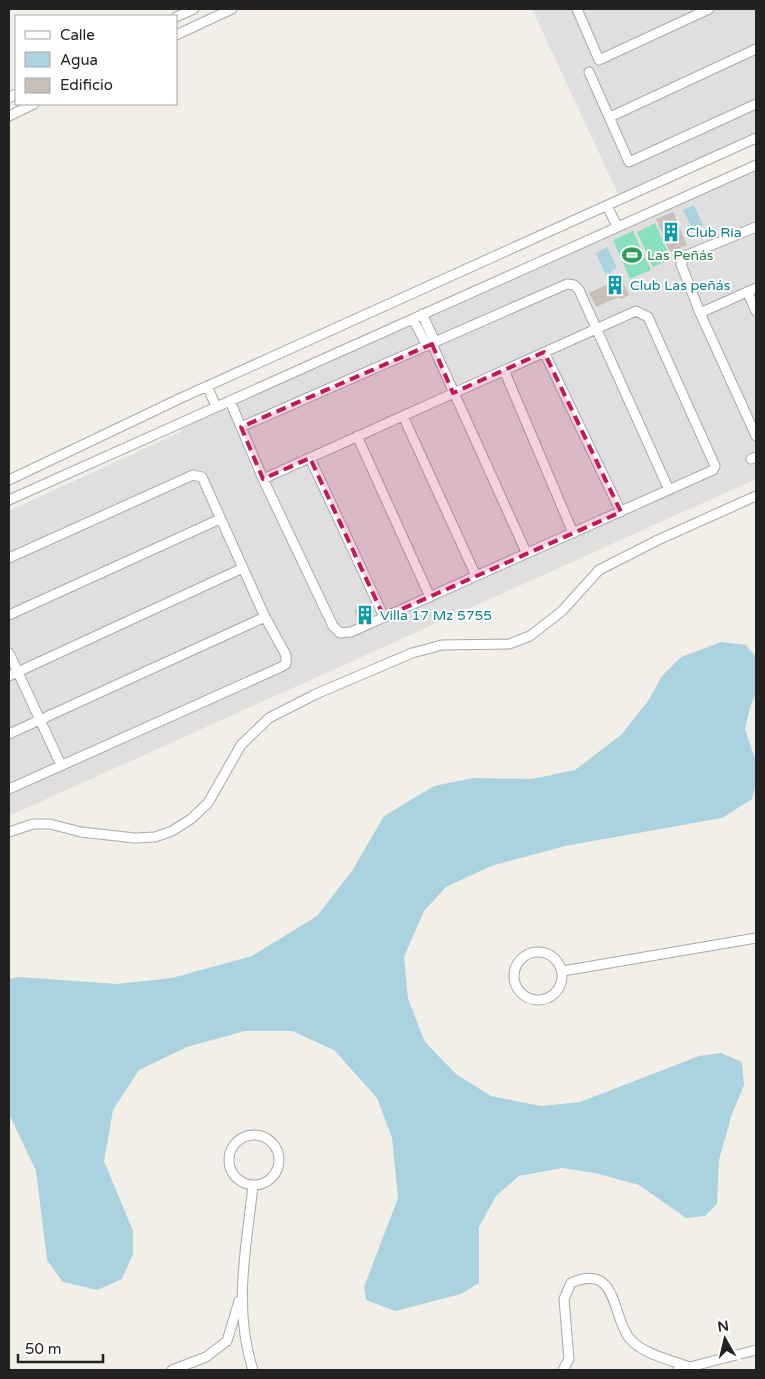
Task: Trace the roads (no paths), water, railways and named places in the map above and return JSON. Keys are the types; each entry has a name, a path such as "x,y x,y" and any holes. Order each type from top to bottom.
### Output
{"street":[{"path":"178,16 194,9"},
{"path":"178,34 232,9"},
{"path":"577,9 598,60 709,9"},
{"path":"610,117 756,49"},
{"path":"590,72 629,162 756,104"},
{"path":"9,116 32,105"},
{"path":"9,480 208,386 756,138"},
{"path":"9,500 756,165"},
{"path":"607,206 617,226"},
{"path":"756,227 685,256 681,268 756,436"},
{"path":"241,427 567,284 574,285 579,290 669,490"},
{"path":"700,313 752,290 756,311"},
{"path":"230,401 263,479 333,626 340,633 351,632 526,552 621,512 713,470 714,461 648,317 636,312 596,328 263,479"},
{"path":"422,314 432,344 453,393 526,552"},
{"path":"414,319 432,344"},
{"path":"544,352 621,512"},
{"path":"504,370 573,533"},
{"path":"208,386 216,406"},
{"path":"403,416 476,576"},
{"path":"358,436 430,597"},
{"path":"310,458 384,617"},
{"path":"9,558 193,475 202,478 265,618 286,655 286,664 281,667 9,789"},
{"path":"9,832 33,824 50,824 82,832 135,838 155,837 172,832 191,819 208,803 241,745 269,718 316,694 412,653 442,645 509,644 530,636 562,611 599,570 658,540 756,496"},
{"path":"9,615 220,519"},
{"path":"13,674 243,568"},
{"path":"9,734 265,618"},
{"path":"9,653 13,674 40,720 61,765"},
{"path":"563,971 756,938"},
{"path":"531,953 551,955 563,971 556,993 546,998 535,1000 523,994 517,987 513,975 523,958 531,953"},
{"path":"252,1134 268,1138 278,1151 278,1168 269,1181 253,1186 238,1180 229,1168 229,1153 237,1140 252,1134"},
{"path":"253,1186 242,1294 242,1324 253,1370"},
{"path":"563,1370 569,1359 570,1352 564,1299 571,1283 582,1278 598,1280 611,1290 630,1338 651,1352 689,1367"},
{"path":"172,1370 206,1357 227,1341 242,1294"},
{"path":"678,1370 756,1350"}],"water":[{"path":"694,205 703,225 693,230 683,210"},
{"path":"607,247 617,268 611,271 613,277 608,279 596,253"},
{"path":"721,642 746,645 756,657 756,692 745,729 756,762 756,785 752,799 722,818 565,846 491,866 446,887 424,911 404,957 408,999 425,1042 456,1074 491,1096 541,1106 580,1102 699,1056 721,1053 742,1062 744,1085 732,1114 719,1160 717,1204 705,1216 686,1218 639,1185 595,1173 562,1168 519,1176 496,1196 479,1227 479,1283 461,1294 395,1311 366,1300 364,1287 398,1198 392,1138 377,1098 334,1050 292,1031 245,1031 187,1047 139,1070 113,1110 104,1161 133,1231 133,1254 122,1279 97,1290 63,1282 47,1260 36,1171 9,1114 9,979 19,977 117,984 172,978 252,956 317,916 352,871 384,816 434,786 473,778 532,779 575,770 622,734 648,701 662,676 681,657"}],"place":[{"name":"Club Ria","path":"671,232"},
{"name":"Las Peñás","path":"632,255"},
{"name":"Club Las peñás","path":"615,285"},
{"name":"Villa 17 Mz 5755","path":"365,615"}]}
